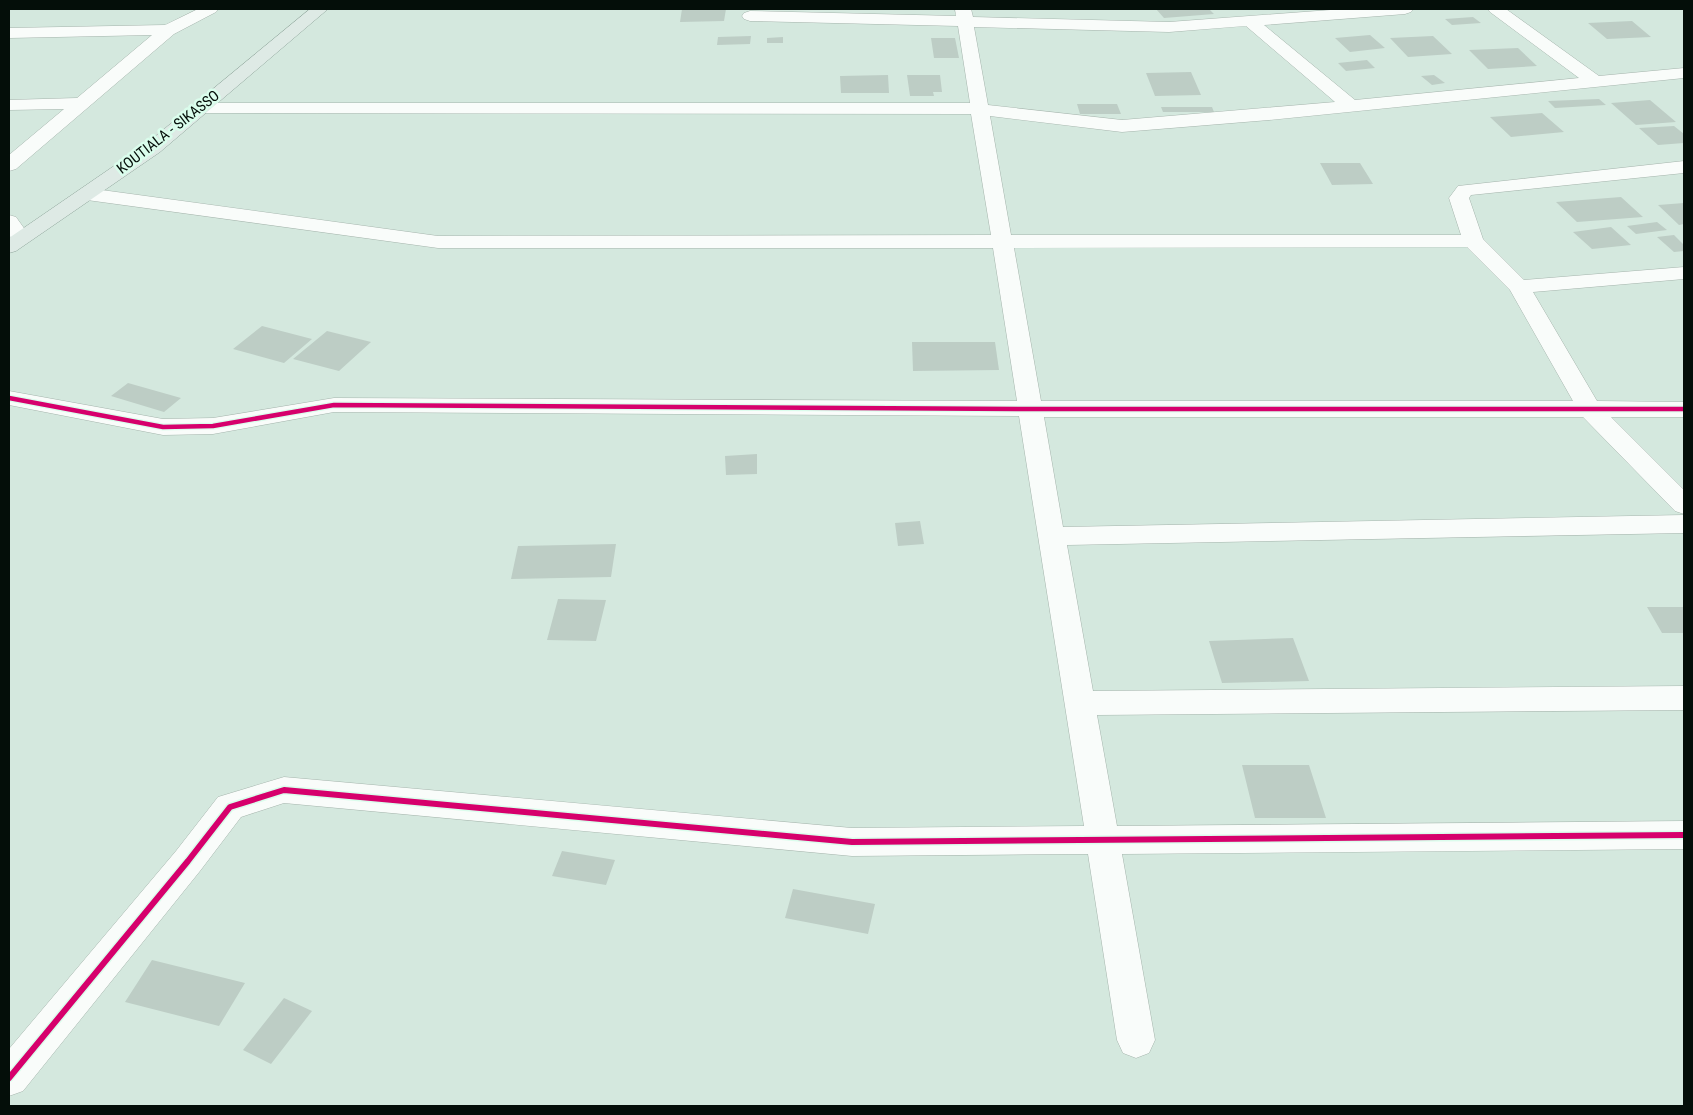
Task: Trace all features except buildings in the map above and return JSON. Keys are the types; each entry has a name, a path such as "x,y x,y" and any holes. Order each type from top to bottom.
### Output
{"main road":[{"name":"KOUTIALA - SIKASSO","path":"15,243 153,148 320,9"}],"street":[{"path":"9,165 168,30 210,9"},
{"path":"750,16 964,15 1169,27 1405,9"},
{"path":"1496,9 1596,82"},
{"path":"964,15 1136,1040"},
{"path":"1250,20 1351,106"},
{"path":"9,33 168,30"},
{"path":"200,108 980,109 1122,126 1351,106 1684,73"},
{"path":"9,105 83,103"},
{"path":"1684,167 1465,190 1459,198 1473,241 1518,287 1590,410 1684,505"},
{"path":"87,194 438,242 1473,241"},
{"path":"9,221 15,243"},
{"path":"1518,287 1684,273"},
{"path":"9,398 163,427 213,426 334,405 1030,409 1684,409"},
{"path":"1051,536 1684,524"},
{"path":"1080,703 1684,698"},
{"path":"9,1078 188,861 230,807 284,790 852,842 1684,835"}],"cycle path":[{"path":"9,398 163,427 213,426 334,405 1030,409 1684,409"},
{"path":"9,1078 188,861 230,807 284,790 852,842 1684,835"}]}
